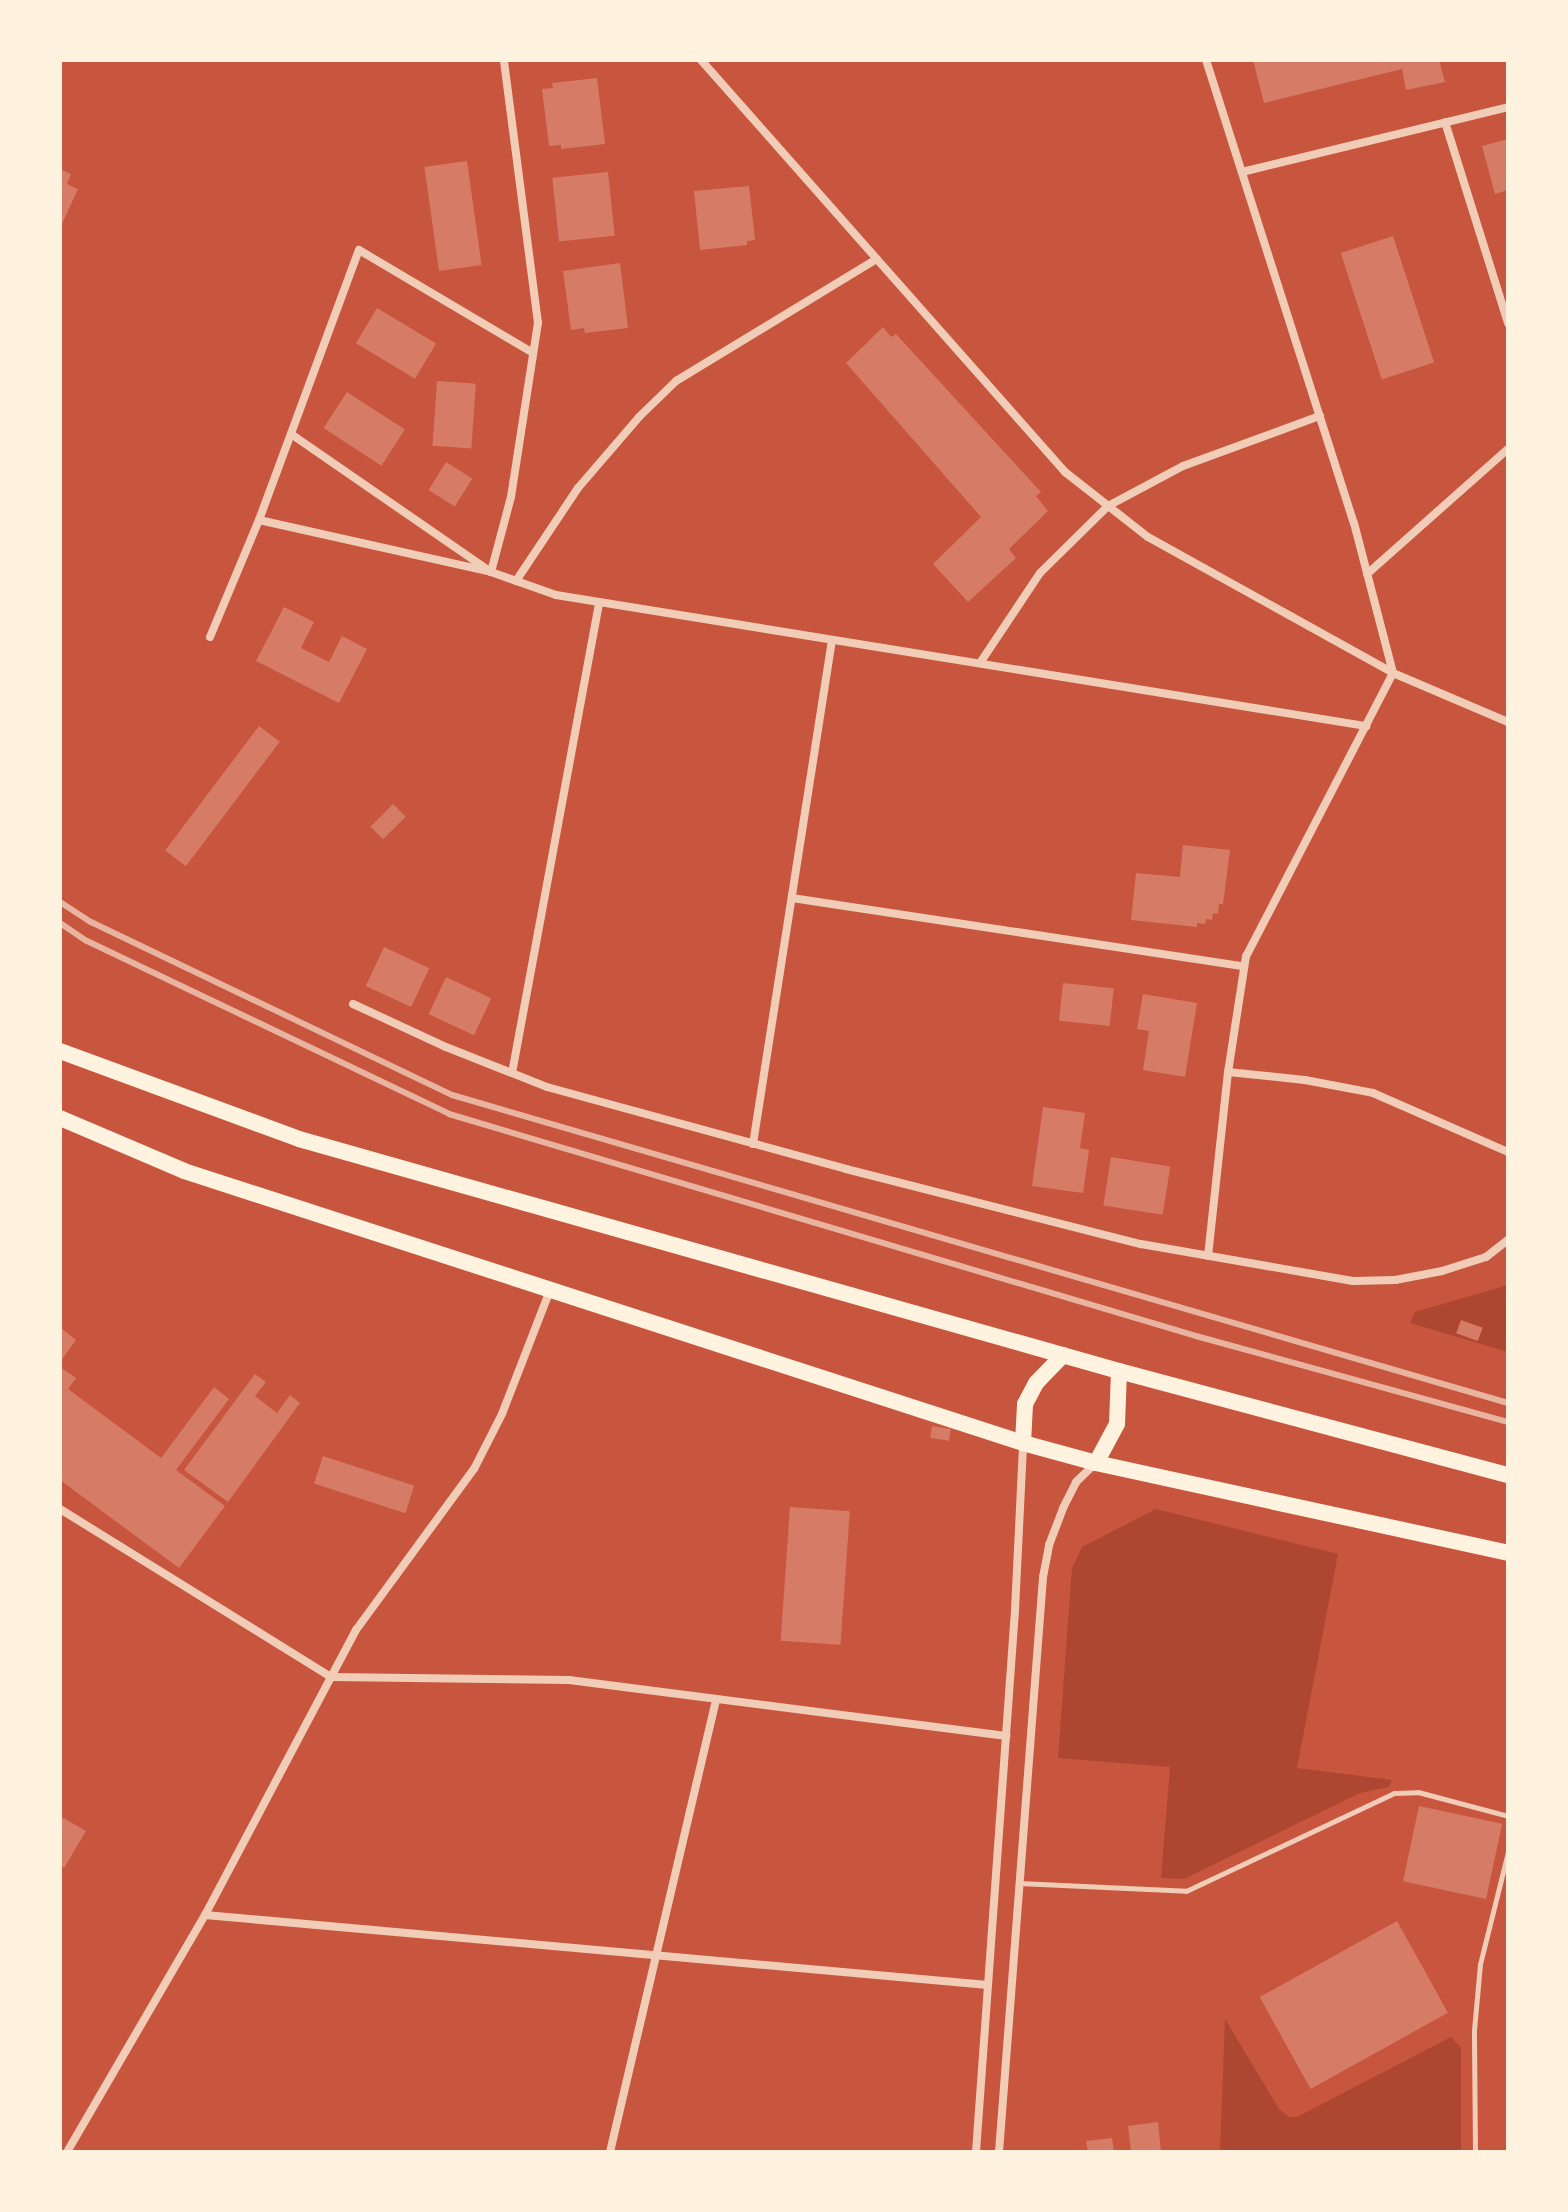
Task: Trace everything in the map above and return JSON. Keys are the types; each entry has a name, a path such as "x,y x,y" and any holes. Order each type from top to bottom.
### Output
{"main road":[{"path":"60,1051 299,1139 1119,1371 1508,1475"},
{"path":"60,1118 184,1171 1023,1443 1096,1463 1508,1553"},
{"path":"1023,1443 1025,1404 1036,1383 1063,1355"},
{"path":"1096,1463 1117,1424 1119,1371"}],"street":[{"path":"491,572 511,497 538,323 504,60"},
{"path":"701,60 1065,472 1148,537 1393,673 1508,722"},
{"path":"1206,60 1320,416 1393,673 1246,956 1228,1072 1208,1256"},
{"path":"1242,172 1508,107"},
{"path":"1445,122 1508,323"},
{"path":"210,637 259,520 359,250 533,353"},
{"path":"516,581 578,488 639,417 676,381 877,259"},
{"path":"980,663 1040,573 1108,506 1183,466 1320,416"},
{"path":"291,434 491,572"},
{"path":"1367,574 1508,449"},
{"path":"259,520 491,572 556,595 1366,726"},
{"path":"512,1073 599,602"},
{"path":"753,1144 832,640"},
{"path":"792,898 1244,966"},
{"path":"353,1004 547,1087 753,1144 1141,1244 1353,1281 1395,1280 1486,1257 1508,1240"},
{"path":"1228,1072 1305,1080 1373,1093 1508,1152"},
{"path":"67,2152 205,1915 356,1630 474,1469 502,1414 550,1289"},
{"path":"976,2152 1006,1736 1023,1443"},
{"path":"999,2152 1049,1545 1076,1482 1096,1463"},
{"path":"60,1509 331,1677 569,1680 1006,1736"},
{"path":"610,2152 716,1700"},
{"path":"205,1915 659,1953 988,1985"}],"lane":[{"path":"1019,1883 1186,1891 1394,1793 1418,1792 1508,1816"},
{"path":"1475,2152 1474,2030 1480,1964 1508,1852"}],"shaded area":[{"path":"1508,1285 1508,1352 1410,1323 1415,1312"},
{"path":"1156,1509 1338,1554 1297,1768 1392,1780 1389,1787 1360,1793 1184,1879 1161,1878 1170,1767 1058,1758 1072,1568 1082,1547"},
{"path":"1225,2019 1279,2109 1289,2117 1297,2117 1451,2037 1461,2048 1461,2152 1220,2152"}],"building":[{"path":"1253,60 1439,60 1445,82 1406,90 1402,69 1264,103"},
{"path":"597,78 605,144 561,149 561,145 549,146 542,89 553,88 552,83"},
{"path":"1508,139 1508,190 1495,194 1482,146"},
{"path":"467,161 482,265 439,271 424,167"},
{"path":"60,169 71,174 67,184 78,189 60,228"},
{"path":"608,172 615,236 559,242 552,178"},
{"path":"749,186 755,240 747,241 747,245 700,250 694,191"},
{"path":"1393,236 1434,362 1382,379 1341,253"},
{"path":"620,263 628,328 585,333 584,328 571,330 563,271"},
{"path":"377,308 436,344 415,379 356,343"},
{"path":"883,327 891,337 896,334 1041,492 1036,496 1048,511 1009,549 1016,558 968,602 933,564 981,517 846,363"},
{"path":"437,381 476,384 471,449 432,446"},
{"path":"347,392 405,430 381,466 324,428"},
{"path":"446,462 472,478 455,506 429,490"},
{"path":"284,607 314,622 301,648 329,662 342,636 367,649 339,703 256,661"},
{"path":"259,726 280,742 186,866 165,851"},
{"path":"393,804 406,817 383,839 370,827"},
{"path":"1183,845 1230,850 1223,904 1219,904 1218,914 1213,913 1212,920 1206,919 1205,924 1197,923 1197,927 1131,920 1136,873 1180,877"},
{"path":"384,947 429,968 411,1007 366,986"},
{"path":"446,977 491,998 474,1035 429,1014"},
{"path":"1063,983 1114,988 1110,1026 1059,1021"},
{"path":"1143,994 1197,1003 1185,1077 1143,1070 1149,1031 1137,1029"},
{"path":"1043,1107 1085,1113 1080,1148 1089,1150 1083,1193 1032,1186"},
{"path":"1111,1157 1170,1166 1163,1215 1103,1205"},
{"path":"1461,1320 1483,1328 1478,1341 1456,1333"},
{"path":"60,1327 76,1340 60,1362"},
{"path":"60,1367 76,1378 68,1389 161,1458 214,1387 229,1399 176,1470 225,1506 179,1568 60,1480"},
{"path":"255,1374 266,1382 255,1396 277,1413 290,1395 300,1403 228,1502 184,1470"},
{"path":"932,1426 951,1429 949,1441 930,1438"},
{"path":"323,1456 414,1486 405,1513 314,1484"},
{"path":"790,1507 850,1511 841,1645 781,1641"},
{"path":"1419,1806 1502,1824 1486,1899 1403,1881"},
{"path":"60,1816 86,1831 64,1868 60,1866"},
{"path":"1397,1921 1448,2013 1311,2089 1260,1997"},
{"path":"1158,2122 1161,2152 1131,2152 1128,2126"},
{"path":"1112,2138 1114,2152 1088,2152 1086,2141"}],"railway":[{"path":"60,902 91,922 452,1095 1508,1403"},
{"path":"60,923 87,941 449,1114 1196,1336 1508,1422"}]}
